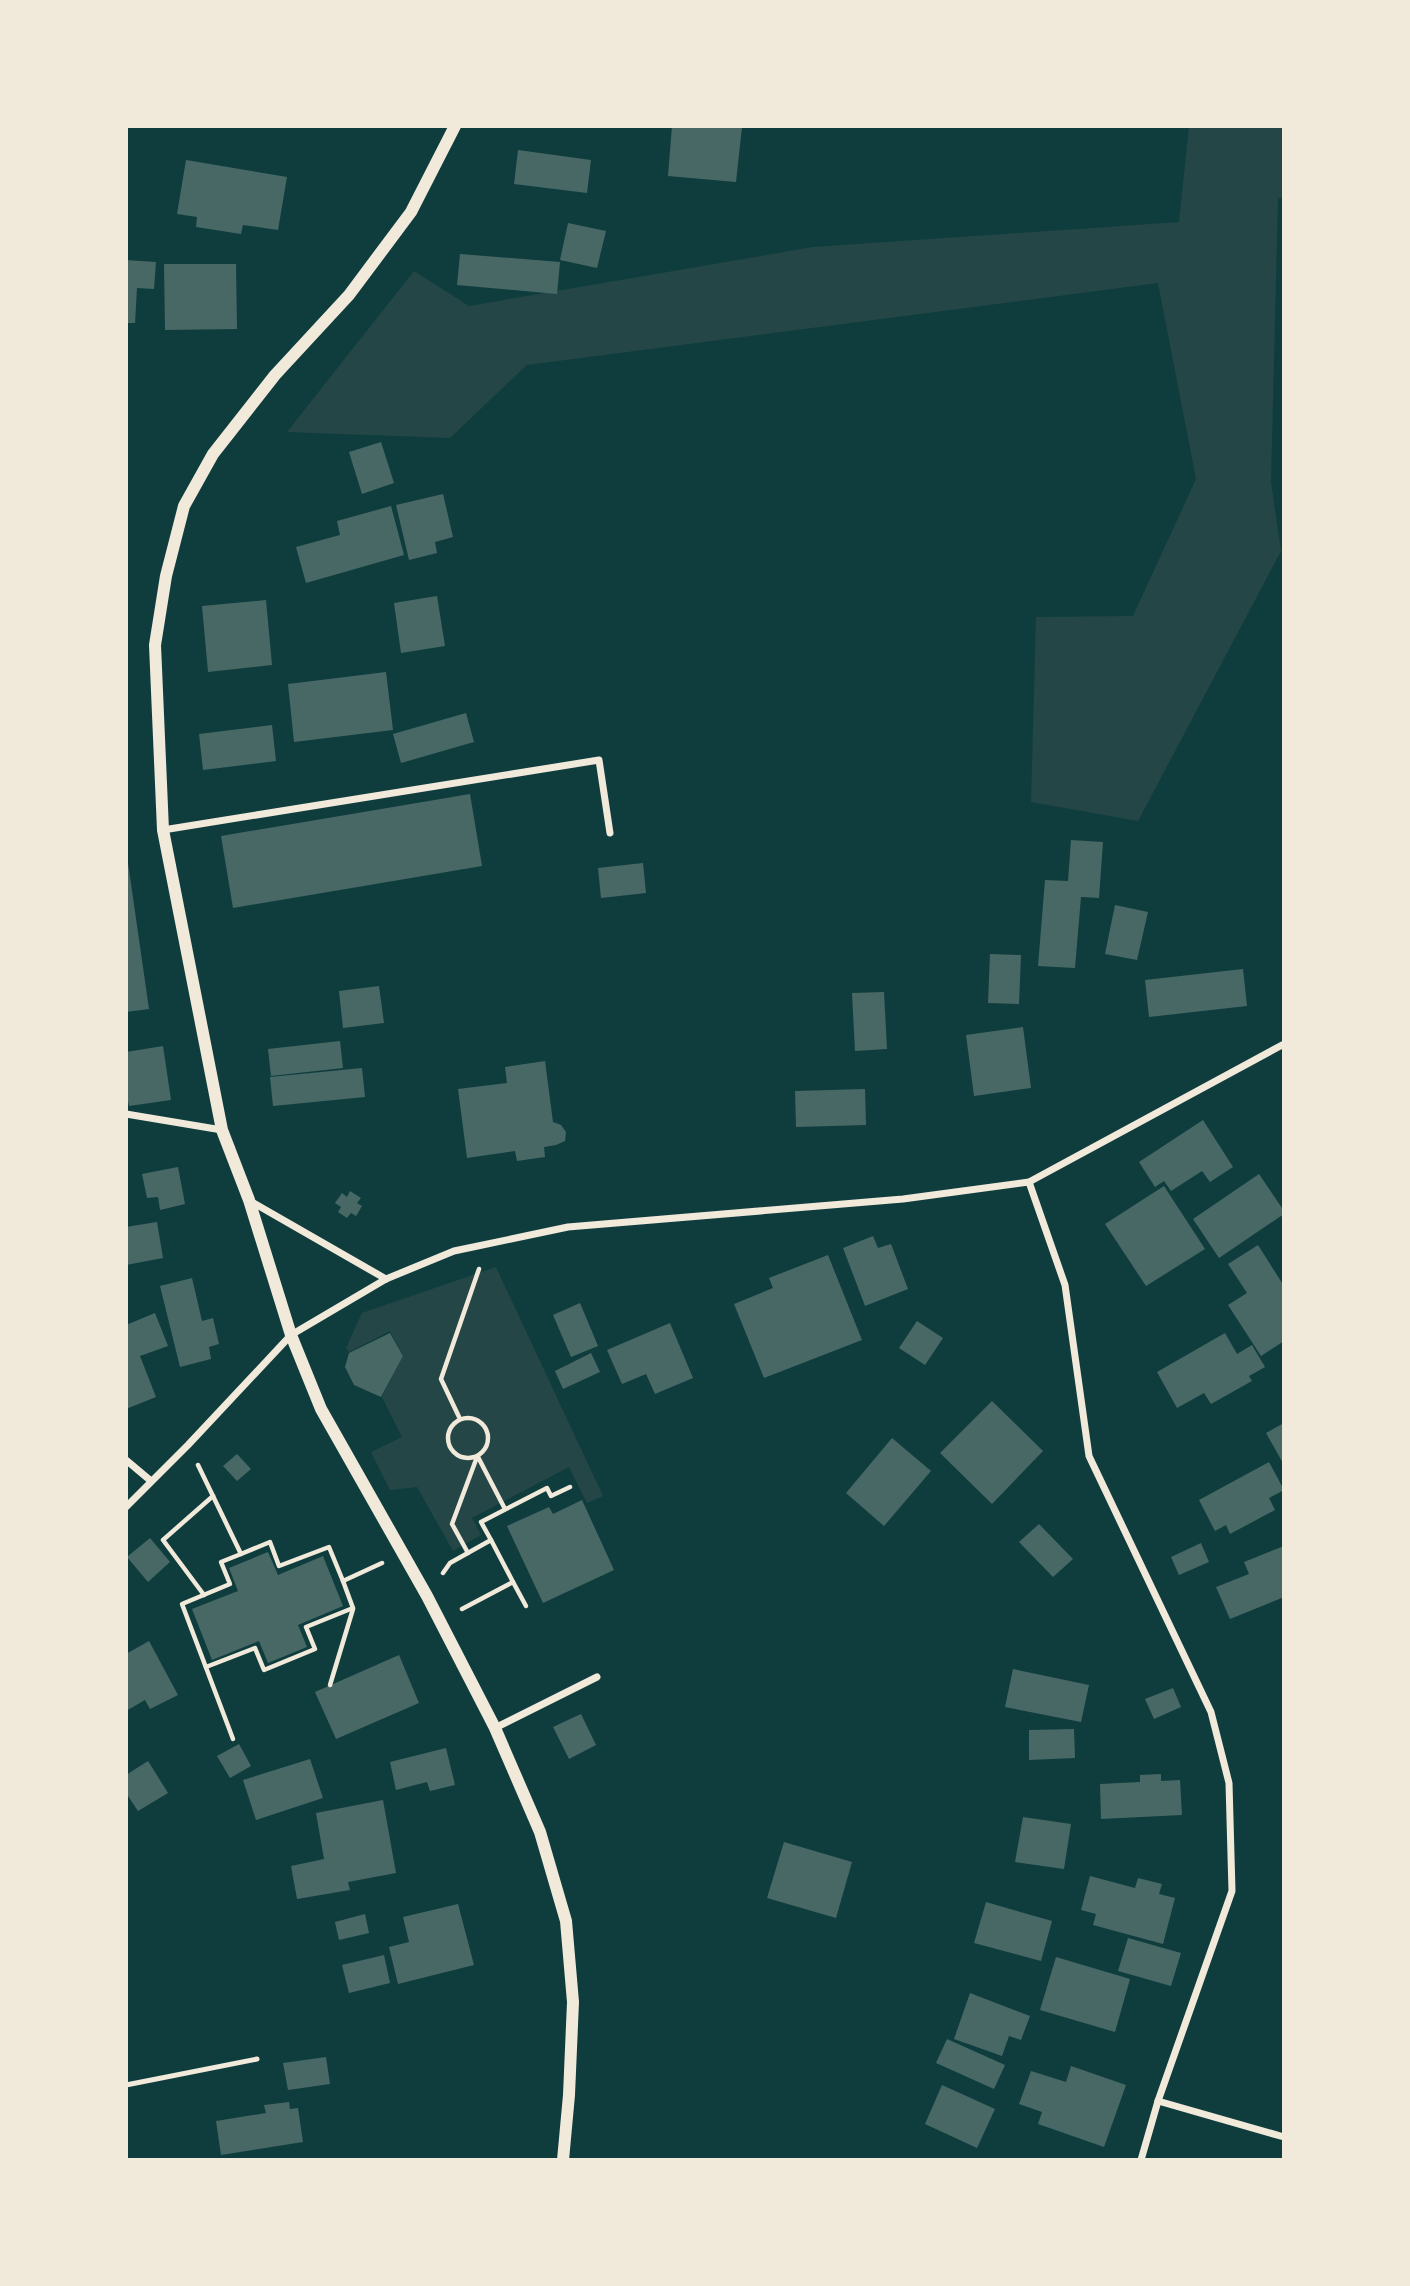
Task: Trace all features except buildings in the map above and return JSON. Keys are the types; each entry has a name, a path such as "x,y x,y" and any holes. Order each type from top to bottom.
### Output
{"street":[{"path":"455,126 411,212 349,295 275,375 213,454 184,506 166,576 155,645 163,831 222,1130 249,1200 291,1335 321,1409 426,1596 495,1728 540,1832 566,1921 573,2002 569,2095 562,2160"},
{"path":"163,831 599,760 610,833"},
{"path":"126,1507 291,1335 386,1279 454,1251 568,1227 903,1199 1029,1182 1284,1044"},
{"path":"126,1114 222,1130"},
{"path":"1029,1182 1065,1285 1089,1456 1211,1712 1229,1783 1232,1891 1158,2101 1142,2160"},
{"path":"249,1200 386,1279"},
{"path":"126,1460 151,1481"},
{"path":"495,1728 597,1677"},
{"path":"1158,2101 1284,2137"}],"lane":[{"path":"126,2085 257,2059"}],"path":[{"path":"460,1419 441,1380 487,1245"},
{"path":"468,1553 452,1524 477,1457 486,1446 488,1432 473,1418 460,1419 450,1427 447,1440 449,1446 453,1452 464,1458 477,1457"},
{"path":"188,1445 242,1554"},
{"path":"477,1457 505,1509"},
{"path":"526,1606 481,1522 547,1488 551,1496 570,1487"},
{"path":"204,1595 163,1540 213,1496"},
{"path":"426,1596 450,1563 491,1540"},
{"path":"233,1739 181,1604 230,1584 221,1562 270,1542 279,1566 328,1547 353,1608 330,1685"},
{"path":"343,1581 403,1554"},
{"path":"439,1621 513,1582"},
{"path":"206,1667 255,1648 264,1670 315,1650 306,1628 353,1608"}],"shaded area":[{"path":"1189,126 1284,126 1284,198 1278,198 1271,482 1281,551 1138,821 1031,802 1036,617 1133,616 1196,479 1158,283 527,365 450,438 287,432 414,271 469,306 813,247 1179,222"},
{"path":"496,1267 603,1496 587,1503 569,1467 472,1518 481,1535 453,1551 417,1487 390,1490 371,1452 402,1437 382,1397 403,1355 390,1331 349,1352 346,1348 362,1313"}]}
